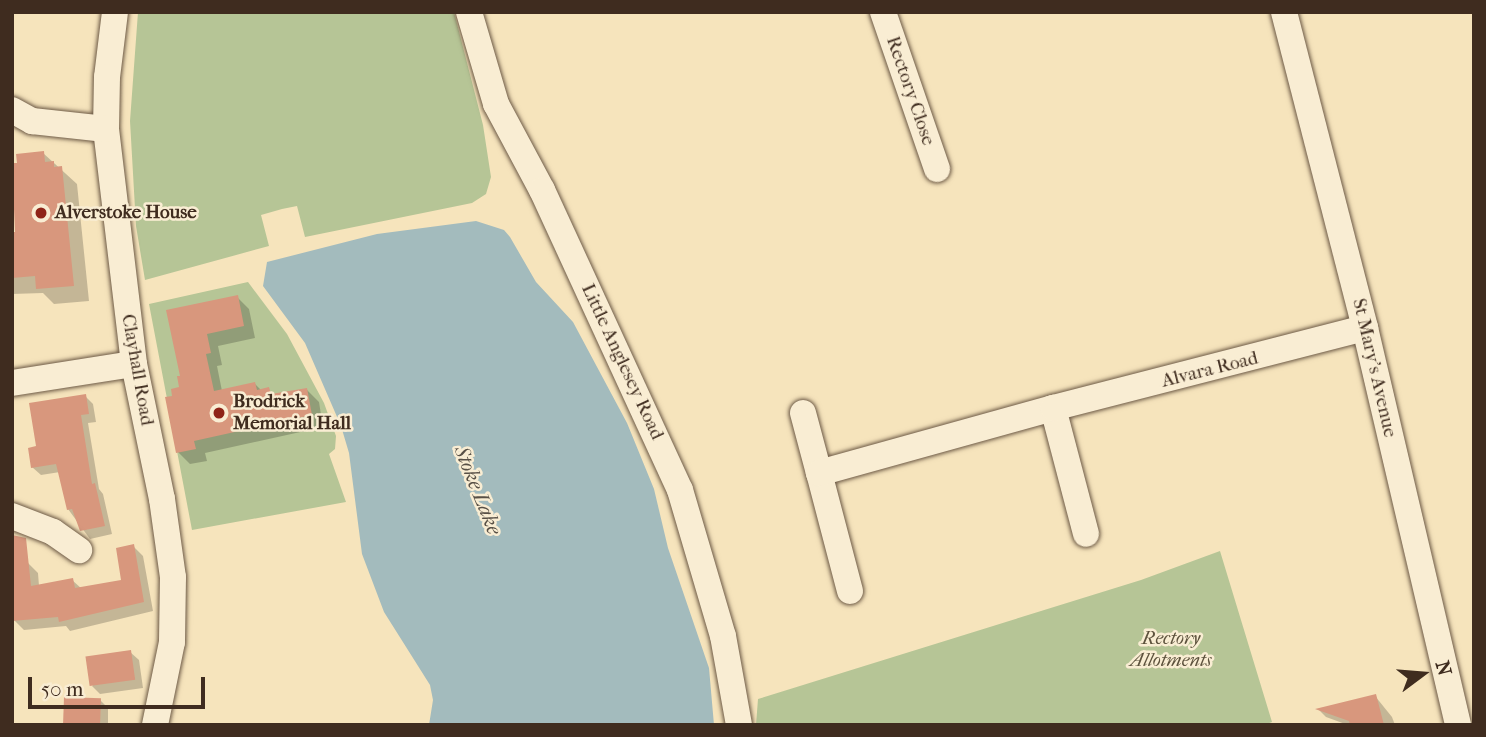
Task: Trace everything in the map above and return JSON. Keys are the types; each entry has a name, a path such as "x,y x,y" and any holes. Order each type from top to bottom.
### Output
{"street":[{"name":"Clayhall Road","path":"115,12 107,77 106,129 134,364 162,499 173,577 172,642 155,725"},
{"name":"Little Anglesey Road","path":"469,12 496,104 541,190 680,490 723,636 739,725"},
{"name":"Rectory Close","path":"883,12 937,169"},
{"name":"St Mary's Avenue","path":"1284,12 1366,328 1458,725"},
{"path":"12,110 32,121 106,129"},
{"name":"Alvara Road","path":"819,473 1053,408 1366,328"},
{"path":"12,383 134,364"},
{"path":"1053,408 1086,534"},
{"path":"803,412 850,591"},
{"path":"12,516 53,532 79,550"}],"green space":[{"path":"138,12 454,12 483,125 491,177 486,194 472,203 305,237 297,206 282,209 261,215 269,246 145,280 136,226 130,121"},
{"path":"248,282 287,334 324,403 336,436 335,449 329,454 346,502 192,530 149,304"},
{"name":"Rectory Allotments","path":"1220,551 1272,722 1264,725 756,725 758,699 1141,580"}],"water":[{"name":"Stoke Lake","path":"476,221 504,230 510,237 536,282 573,322 627,423 654,489 668,548 709,668 714,725 429,725 433,700 430,685 384,612 362,554 349,453 341,426 305,343 263,286 267,262 377,234"}],"building":[{"name":"Alverstoke House","path":"44,151 45,162 54,161 54,167 62,166 74,286 36,289 35,276 12,278 12,232 15,232 12,163 17,163 16,154"},
{"path":"238,295 244,326 207,334 211,353 206,354 214,391 255,382 257,390 269,387 271,394 307,388 312,415 194,441 196,449 176,453 165,397 172,396 171,389 179,387 177,376 180,376 166,310"},
{"path":"86,394 89,414 81,415 92,484 95,483 105,526 80,531 72,509 67,510 56,464 31,468 28,448 36,446 29,403"},
{"path":"12,535 26,538 31,586 73,578 75,588 121,580 116,548 134,544 144,602 59,622 58,617 12,621"},
{"path":"131,650 135,680 90,686 85,656"},
{"path":"1376,694 1384,725 1350,725 1349,721 1315,709"},
{"path":"64,697 101,698 100,725 63,725"}],"place":[{"name":"Alverstoke House","path":"41,213"},
{"name":"Brodrick Memorial Hall","path":"219,413"}]}
